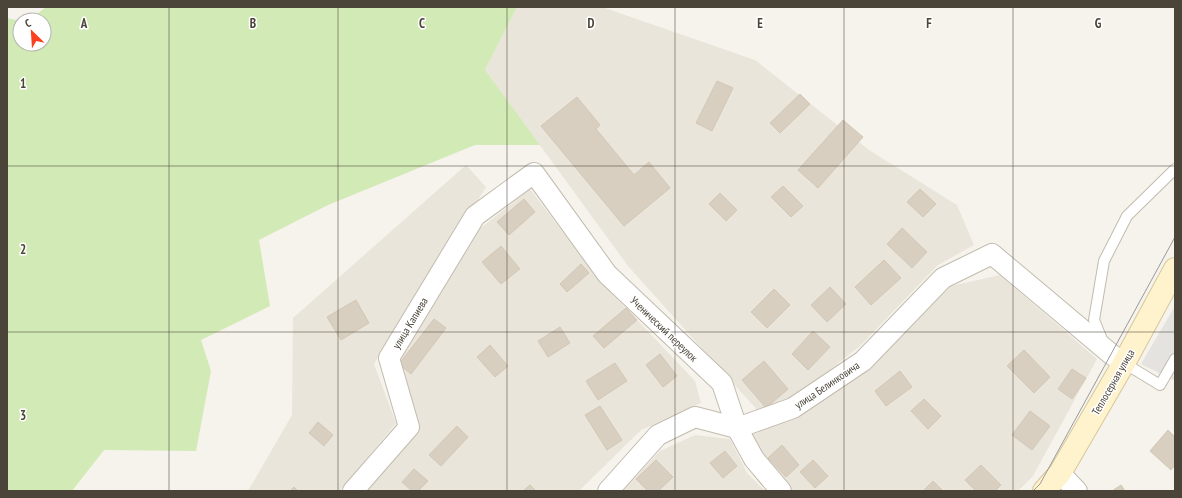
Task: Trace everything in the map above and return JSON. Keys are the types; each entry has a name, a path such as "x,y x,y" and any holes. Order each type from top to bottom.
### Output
{"main road":[{"name":"Теплосерная улица","path":"1044,491 1060,473 1124,363 1175,269"}],"street":[{"name":"Ученический переулок","path":"534,173 607,274 722,383 737,428 754,459 781,491"},
{"name":"улица Капиева","path":"353,491 409,427 389,358 476,216 534,173"},
{"name":"улица Белинковича","path":"737,428 793,408 863,361 943,278 992,254 1106,349"},
{"path":"1106,349 1124,363"},
{"path":"608,491 658,435 695,417 737,428"},
{"path":"1060,473 1076,491"}],"lane":[{"path":"1106,349 1094,320 1104,261 1127,216 1175,169"},
{"path":"1124,363 1160,385 1175,359"}],"shaded area":[{"path":"517,7 602,7 755,60 869,150 957,205 974,245 938,265 860,346 793,399 758,411 628,266 485,70"},
{"path":"466,165 486,187 374,364 396,423 340,491 248,491 292,415 293,318"},
{"path":"530,189 600,281 695,381 701,403 641,430 579,491 364,491 417,427 395,361 477,231"},
{"path":"1000,275 1097,359 1033,476 1018,491 792,491 763,457 751,435 798,416 868,370 951,286"},
{"path":"1175,306 1175,381 1141,364"},
{"path":"695,435 730,439 747,473 765,491 622,491 660,451"}],"green space":[{"path":"46,7 517,7 485,70 540,145 475,145 328,205 259,240 270,306 201,340 211,371 196,451 104,450 72,491 7,491 7,18 12,19 12,52 52,52 52,12 39,12"}],"building":[{"path":"717,81 733,88 712,131 696,123"},
{"path":"800,94 810,104 780,133 770,123"},
{"path":"577,97 600,125 596,129 634,175 649,162 670,188 624,226 541,126"},
{"path":"843,120 863,137 818,188 798,170"},
{"path":"783,186 803,206 791,217 771,197"},
{"path":"920,189 936,204 923,217 907,202"},
{"path":"720,193 737,210 726,221 709,204"},
{"path":"524,199 535,212 509,235 497,222"},
{"path":"902,228 927,252 912,268 887,244"},
{"path":"501,246 520,269 501,284 482,262"},
{"path":"884,260 901,278 871,305 855,287"},
{"path":"581,264 589,273 567,292 560,284"},
{"path":"830,287 846,304 827,322 811,305"},
{"path":"774,289 790,305 767,328 751,312"},
{"path":"356,300 369,323 341,340 327,317"},
{"path":"626,308 637,320 604,348 593,336"},
{"path":"434,319 446,328 411,374 399,364"},
{"path":"560,327 570,343 548,357 538,341"},
{"path":"813,331 830,347 808,370 792,354"},
{"path":"490,345 508,366 495,377 477,357"},
{"path":"1024,350 1050,377 1034,393 1007,366"},
{"path":"660,354 677,376 663,387 646,365"},
{"path":"764,361 788,389 766,408 742,380"},
{"path":"615,363 627,381 598,400 586,381"},
{"path":"1072,369 1086,378 1072,399 1058,389"},
{"path":"900,371 912,387 886,406 875,391"},
{"path":"924,399 941,416 928,429 911,411"},
{"path":"600,406 622,440 607,450 585,415"},
{"path":"1030,411 1050,426 1032,450 1012,435"},
{"path":"318,422 333,435 324,446 309,433"},
{"path":"457,426 468,437 441,466 429,455"},
{"path":"1168,430 1175,437 1175,465 1171,470 1150,451"},
{"path":"782,445 799,465 786,477 768,458"},
{"path":"725,451 737,466 723,478 710,463"},
{"path":"656,460 673,477 658,491 648,491 636,479"},
{"path":"813,460 828,476 815,488 800,472"},
{"path":"981,465 1001,485 995,491 976,491 965,480"},
{"path":"414,469 428,481 418,491 412,491 402,482"},
{"path":"933,481 943,491 923,491"},
{"path":"530,485 536,491 523,491"},
{"path":"1121,485 1125,491 1112,491"},
{"path":"294,487 298,491 290,491"}],"tram line":[{"path":"1033,491 1040,484 1175,237"}]}
